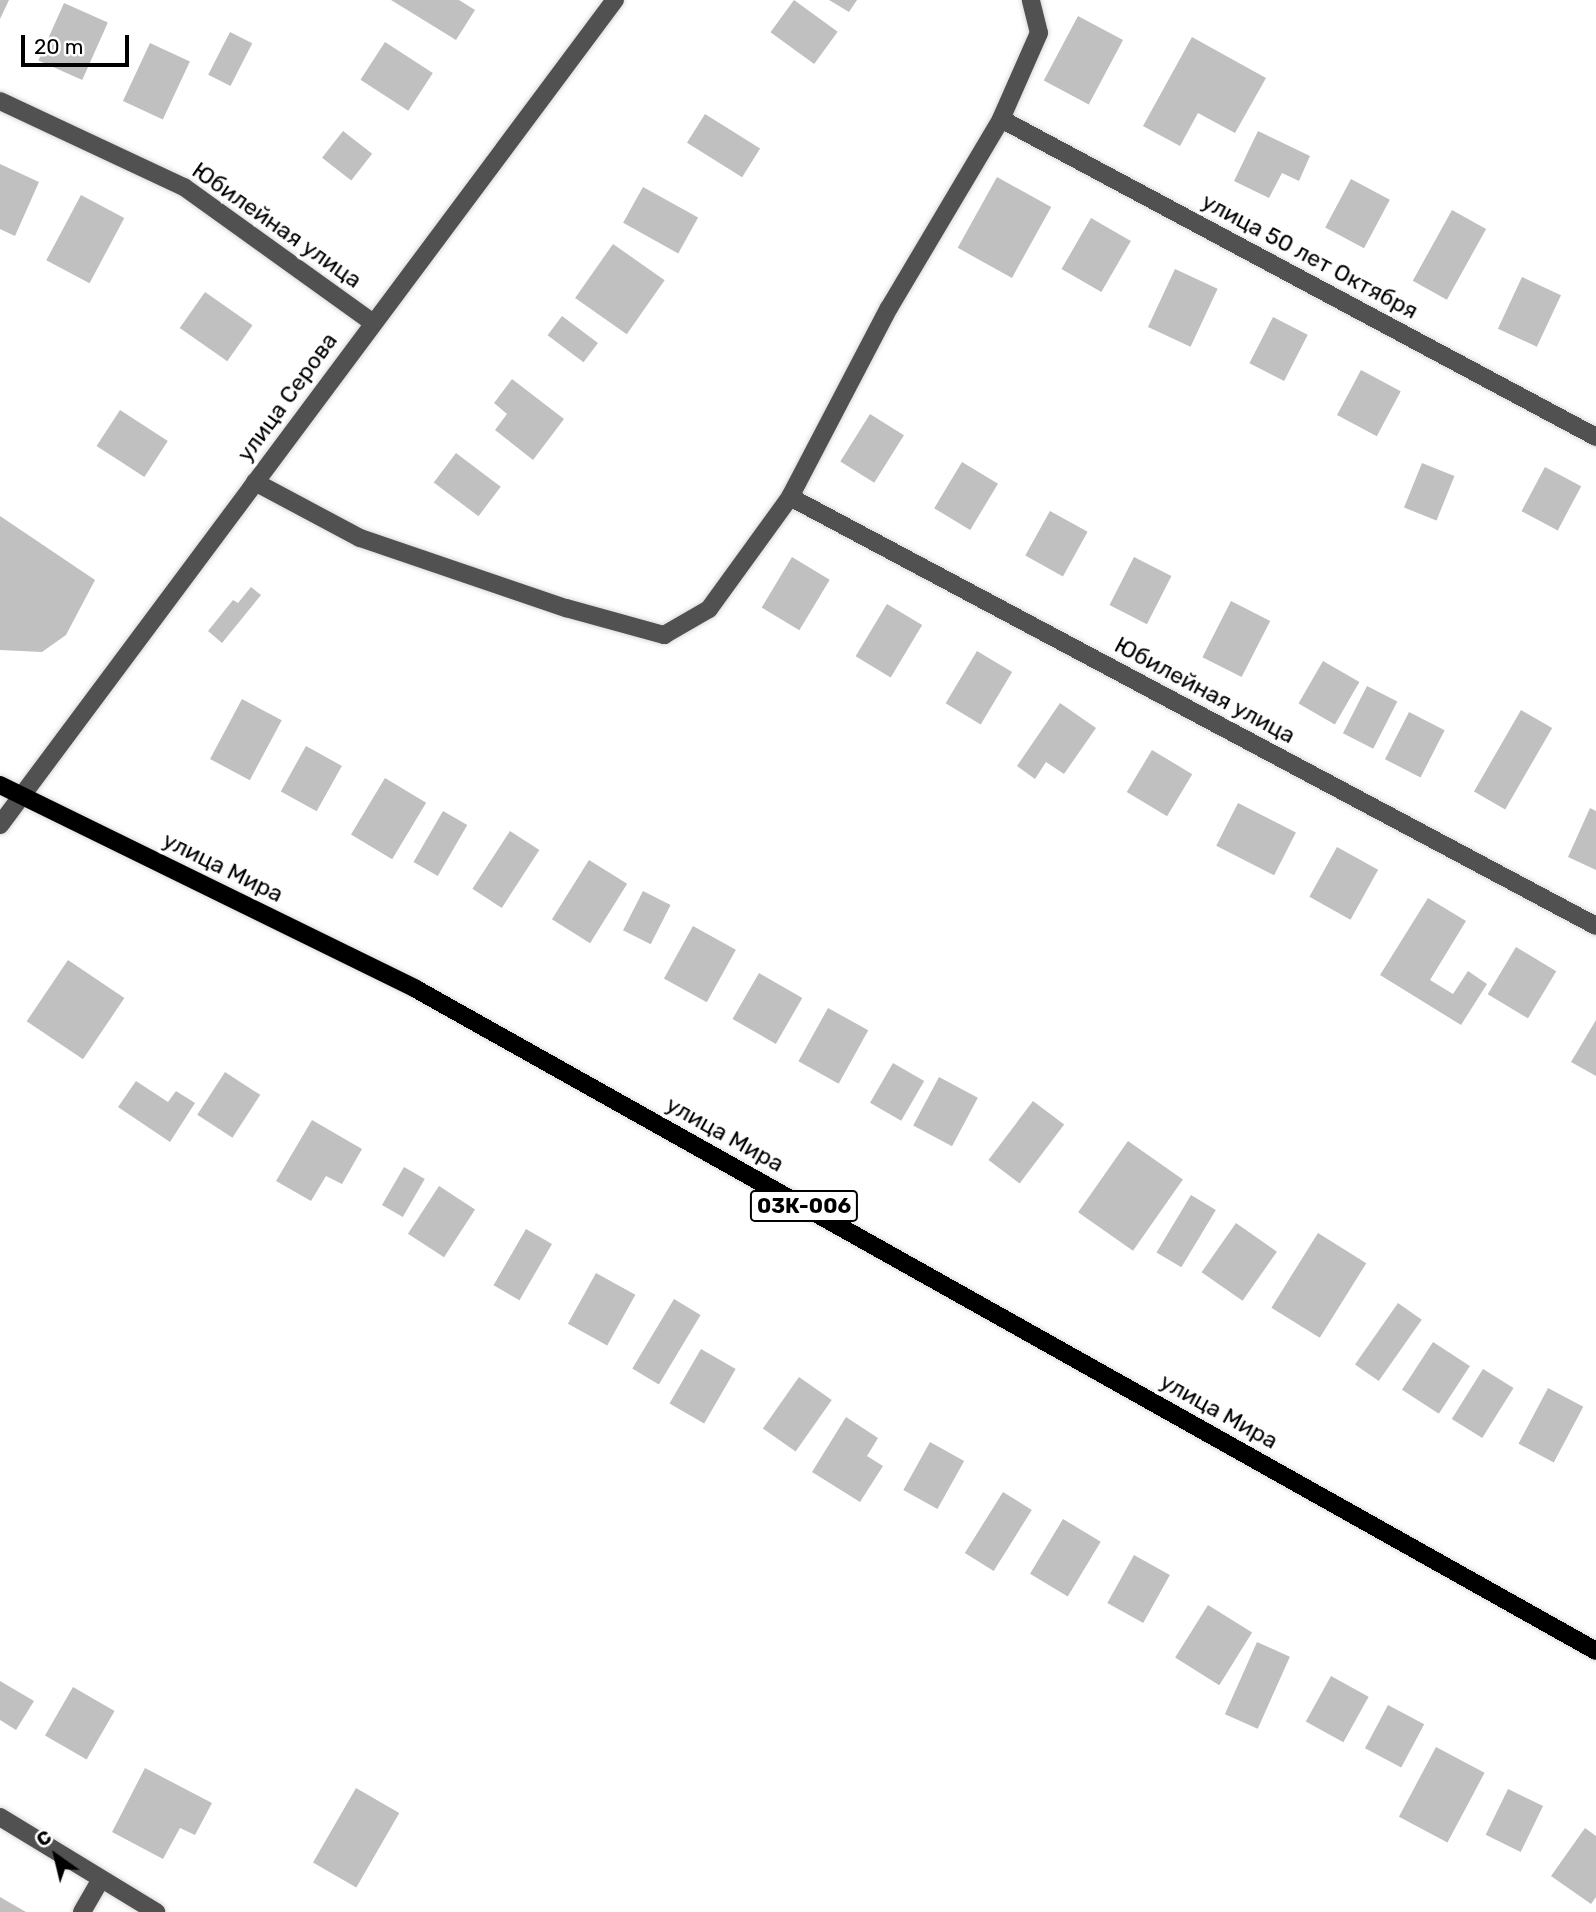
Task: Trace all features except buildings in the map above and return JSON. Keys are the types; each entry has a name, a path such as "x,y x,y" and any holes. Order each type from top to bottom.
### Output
{"main road":[{"name":"улица Мира","path":"0,785 416,989 1596,1651"}],"street":[{"name":"улица Серова","path":"0,825 372,322 615,0"},
{"path":"255,482 360,538 566,608 664,635 709,609 790,497 890,307 1002,119 1039,33 1031,0"},
{"name":"Юбилейная улица","path":"0,101 184,187 372,322"},
{"name":"улица 50 лет Октября","path":"1002,119 1596,437"},
{"name":"Юбилейная улица","path":"790,497 1596,926"},
{"path":"0,1817 100,1881 156,1912"},
{"path":"82,1912 100,1881"}]}
